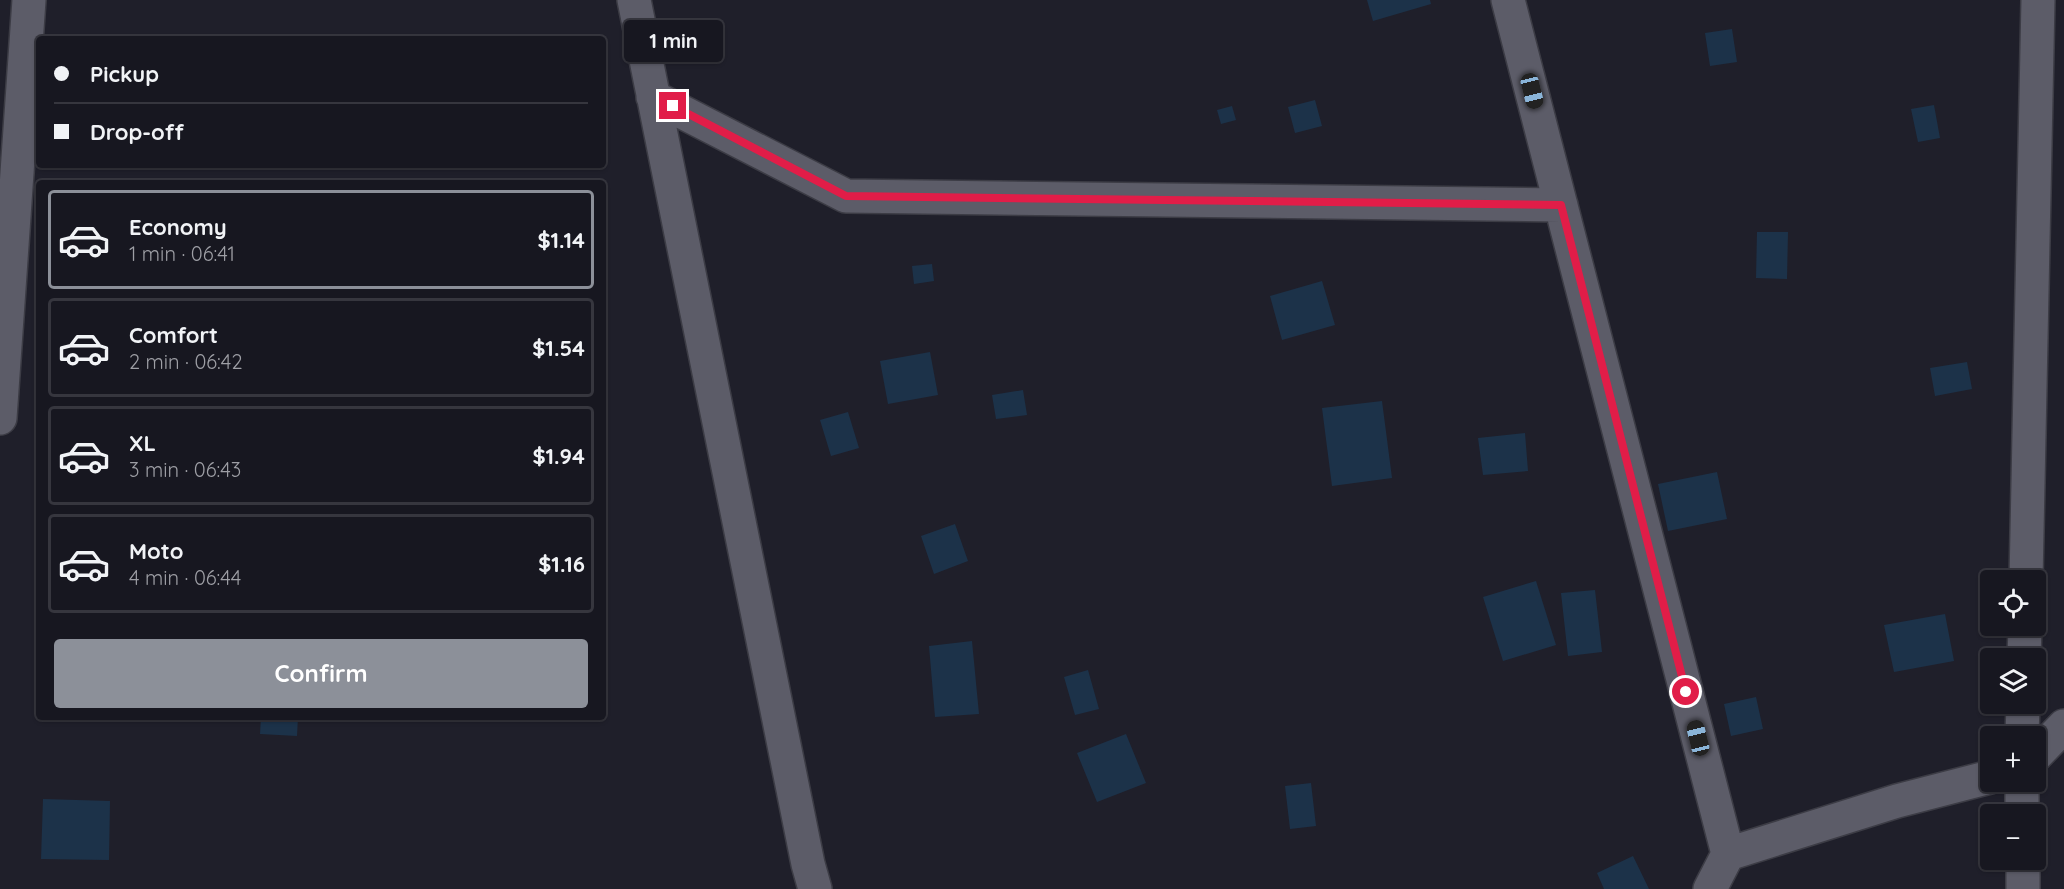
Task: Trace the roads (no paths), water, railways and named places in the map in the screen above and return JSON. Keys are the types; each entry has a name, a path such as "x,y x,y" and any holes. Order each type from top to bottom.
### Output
{"street":[{"path":"0,418 29,0"},
{"path":"634,0 815,889"},
{"path":"1509,0 1728,854 1710,889"},
{"path":"2026,570 2038,0"},
{"path":"653,97 846,196 1561,205"},
{"path":"2046,746 2062,732"},
{"path":"1728,854 1897,801 1980,780"},
{"path":"2023,870 2024,889"}]}
